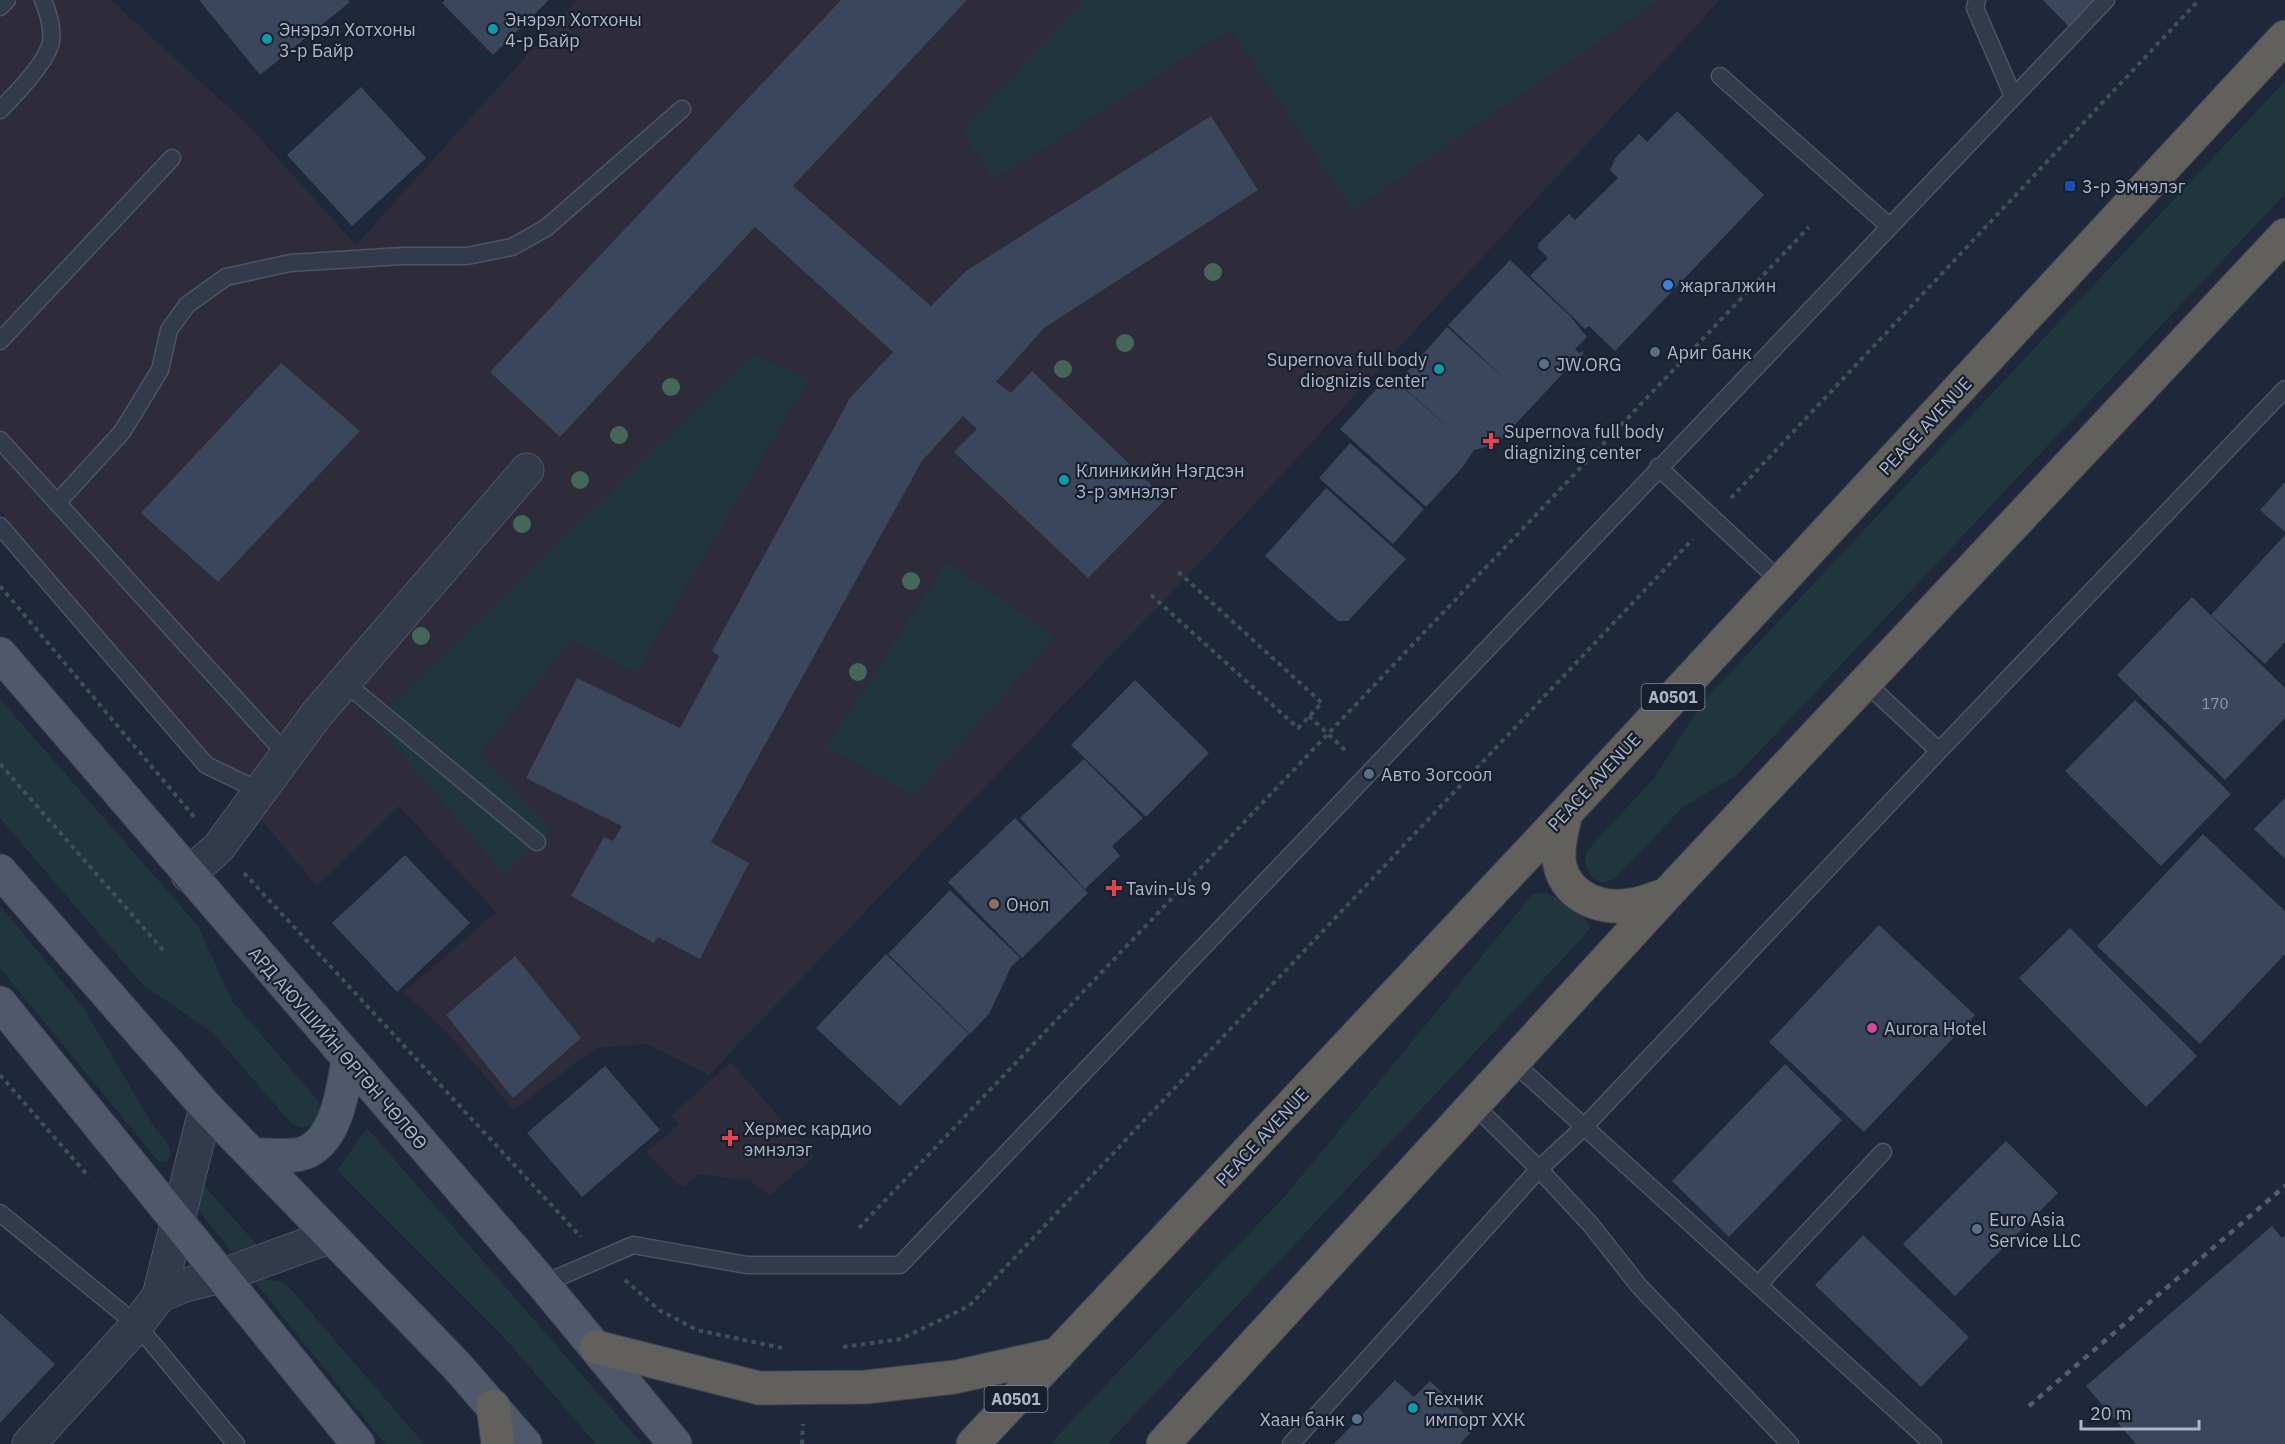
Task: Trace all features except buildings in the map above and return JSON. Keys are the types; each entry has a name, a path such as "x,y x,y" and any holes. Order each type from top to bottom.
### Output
{"highway":[{"name":"PEACE AVENUE","path":"973,1444 1566,813 2285,37"},
{"path":"1163,1444 1666,895 2285,235"},
{"path":"1566,813 1559,860 1566,882 1580,896 1613,907 1631,905 1666,895"},
{"path":"596,1347 759,1388 888,1384 955,1377 1058,1354"},
{"path":"493,1406 498,1444"}],"main road":[{"name":"АРД АЮУШИЙН ӨРГӨН ЧӨЛӨӨ","path":"0,654 188,875 543,1284 675,1444"},
{"path":"0,871 206,1107 493,1406 525,1444"},
{"path":"0,1003 358,1444"},
{"path":"253,1155 304,1153 320,1141 339,1111 348,1060"}],"street":[{"path":"188,875 219,847 286,754 344,682 527,470"},
{"path":"29,1444 137,1325 159,1296 206,1107"},
{"path":"159,1296 185,1285 221,1276 331,1236"}],"lane":[{"path":"0,7 7,0"},
{"path":"0,110 44,59 51,42 50,19 43,0"},
{"path":"1977,0 1975,8 2013,96"},
{"path":"543,1284 633,1245 747,1265 900,1264 2106,0"},
{"path":"1720,76 1888,226"},
{"path":"57,503 122,432 160,370 169,330 187,305 226,277 290,263 402,256 468,256 512,247 546,228 682,109"},
{"path":"0,341 172,158"},
{"path":"1291,1444 1539,1169 1584,1127 2285,389"},
{"path":"0,440 286,754"},
{"path":"1658,467 1780,581"},
{"path":"0,526 206,765 260,791"},
{"path":"344,682 537,842"},
{"path":"1866,682 1939,751"},
{"path":"1513,1062 1933,1444"},
{"path":"1474,1105 1539,1169 1591,1225 1639,1286 1790,1444"},
{"path":"1758,1285 1882,1152"},
{"path":"0,1213 137,1325 236,1444"}],"path":[{"path":"836,1348 901,1339 969,1306 2199,0"},
{"path":"859,1228 1809,227"},
{"path":"1151,595 1298,728 1322,703 1175,569"},
{"path":"0,586 219,847 602,1259 659,1310 698,1330 793,1351"},
{"path":"1309,716 1353,757"},
{"path":"0,764 163,951"}],"shaded area":[{"path":"0,0 111,0 248,125 356,245 577,0 1720,0 1212,550 709,1075 646,1044 596,1048 514,1110 448,1033 404,992 496,912 399,806 317,886 0,511"},
{"name":"Хермес кардио эмнэлэг","path":"731,1062 814,1157 770,1195 751,1181 699,1174 683,1188 646,1152 679,1124 671,1116"}],"green space":[{"path":"1085,0 1659,0 1352,210 1230,29 994,180 961,130"},
{"path":"2285,81 2285,194 1737,775 1683,807 1614,879 1600,882 1591,876 1586,864 1587,851 1655,777 1703,702"},
{"path":"753,354 809,379 636,672 571,640 480,753 551,831 502,873 374,722"},
{"path":"947,562 1056,637 914,795 825,747"},
{"path":"0,699 198,926 232,1001 319,1102 320,1116 315,1124 301,1128 291,1123 214,1034 142,984 0,818"},
{"path":"1542,892 1562,901 1584,918 1590,928 1583,937 1107,1444 1050,1444 1287,1194 1532,895"},
{"path":"0,905 83,1007 154,1127 167,1142 170,1151 168,1161 159,1162 0,968"},
{"path":"367,1128 642,1444 596,1444 503,1336 337,1170"},
{"path":"200,1181 258,1246 232,1252 198,1210"},
{"path":"252,1278 279,1281 289,1287 424,1444 385,1444"}],"railway":[{"path":"2029,1406 2285,1186"}],"place":[{"name":"Энэрэл Хотхоны 4-р Байр","path":"493,29"},
{"name":"Энэрэл Хотхоны 3-р Байр","path":"267,39"},
{"name":"3-р Эмнэлэг","path":"2070,186"},
{"name":"жаргалжин","path":"1668,285"},
{"name":"Ариг банк","path":"1655,352"},
{"name":"JW.ORG","path":"1544,364"},
{"name":"Supernova full body diognizis center","path":"1439,369"},
{"name":"Supernova full body diagnizing center","path":"1491,441"},
{"name":"Клиникийн Нэгдсэн 3-р эмнэлэг","path":"1064,480"},
{"name":"Авто 3огсоол","path":"1369,774"},
{"name":"Tavin-Us 9","path":"1114,888"},
{"name":"Онол","path":"994,904"},
{"name":"Aurora Hotel","path":"1872,1028"},
{"name":"Хермес кардио эмнэлэг","path":"730,1138"},
{"name":"Euro Asia Service LLC","path":"1977,1229"},
{"name":"Техник импорт ХХК","path":"1413,1408"},
{"name":"Хаан банк","path":"1357,1419"}]}
